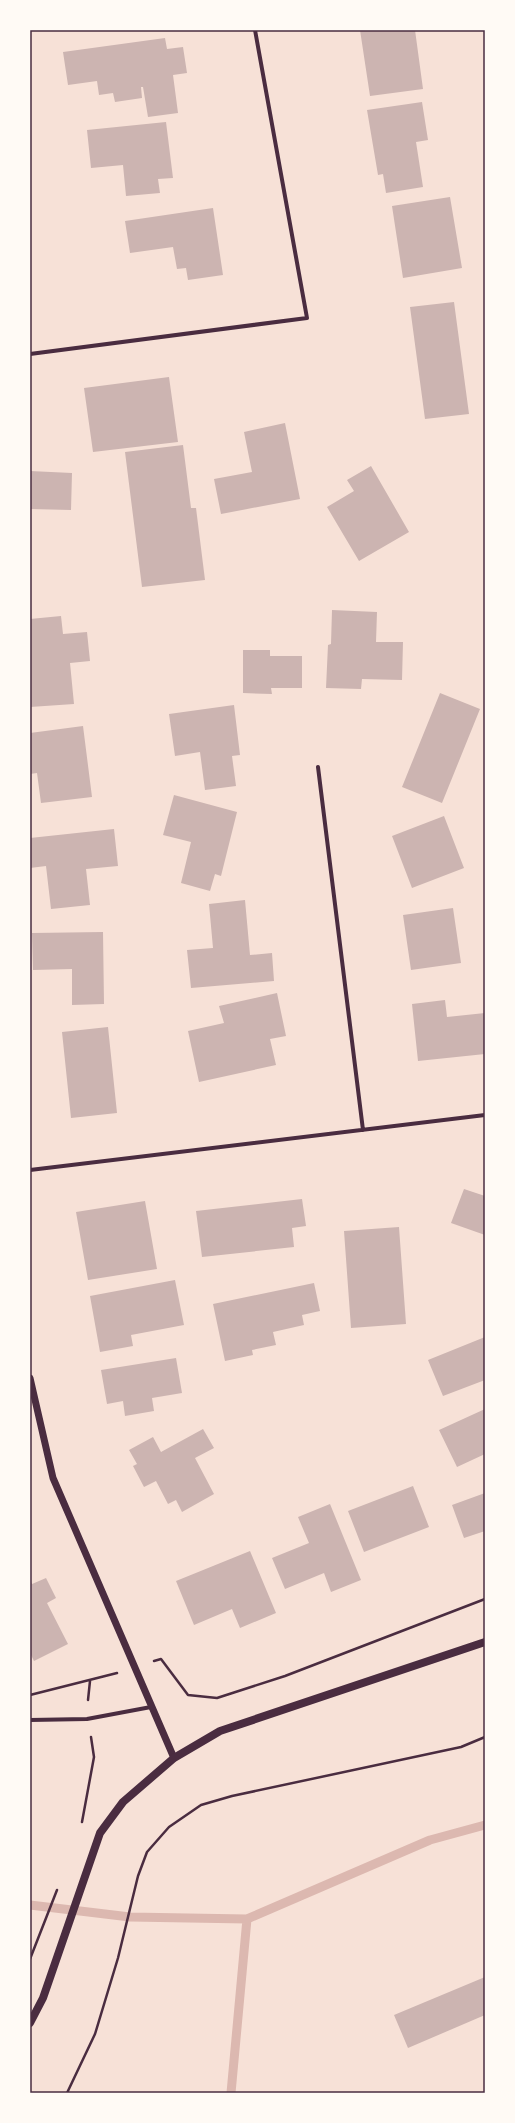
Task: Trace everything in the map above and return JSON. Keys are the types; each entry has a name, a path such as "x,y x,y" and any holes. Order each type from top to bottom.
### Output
{"main road":[{"path":"30,2023 43,1998 100,1833 123,1802 174,1758 220,1731 485,1642"}],"street":[{"path":"30,354 307,318 255,30"},
{"path":"318,767 363,1130"},
{"path":"30,1170 485,1115"},
{"path":"30,1378 53,1478 174,1758"},
{"path":"30,1720 87,1719 151,1707"}],"path":[{"path":"161,1659 188,1695 217,1698 284,1676 485,1599"},
{"path":"30,1695 100,1678"},
{"path":"81,1824 94,1757 87,1719 90,1681"},
{"path":"67,2093 95,2034 118,1958 138,1876 147,1852 169,1827 201,1805 232,1796 462,1747 485,1737"},
{"path":"30,1958 60,1882"}],"building":[{"path":"360,30 415,30 423,89 370,96"},
{"path":"165,38 167,49 183,47 187,73 173,75 178,113 148,117 143,87 141,87 142,98 115,102 113,93 99,95 97,81 68,85 63,52"},
{"path":"422,102 428,140 416,142 423,187 386,193 383,174 378,175 367,110"},
{"path":"166,122 173,178 158,179 160,193 126,196 123,165 91,168 87,130"},
{"path":"450,197 462,268 403,278 392,206"},
{"path":"213,208 223,275 188,280 186,268 177,269 173,247 130,253 125,221"},
{"path":"454,302 469,414 425,419 410,307"},
{"path":"169,377 178,442 93,452 84,388"},
{"path":"285,423 300,499 221,514 214,479 252,472 244,432"},
{"path":"183,445 191,508 196,508 205,580 142,587 125,452"},
{"path":"371,466 409,532 359,561 327,507 354,491 347,480"},
{"path":"30,471 72,473 71,510 30,509"},
{"path":"332,610 377,612 376,642 403,642 402,680 362,679 361,689 326,688 328,645 331,644"},
{"path":"61,616 63,634 87,632 90,661 70,663 74,704 30,707 30,619"},
{"path":"243,650 270,650 270,656 302,656 302,688 271,688 272,694 243,693"},
{"path":"440,693 480,709 442,803 402,787"},
{"path":"234,705 240,755 232,756 236,786 205,790 200,752 175,756 169,714"},
{"path":"83,726 92,797 41,803 37,773 30,774 30,733"},
{"path":"174,795 237,812 221,876 215,874 210,891 181,883 191,842 163,835"},
{"path":"444,816 464,868 412,888 392,836"},
{"path":"114,829 118,866 86,869 90,905 51,909 46,866 30,868 30,838"},
{"path":"245,900 250,955 272,953 274,981 191,988 187,950 213,948 209,904"},
{"path":"453,908 461,963 411,970 403,915"},
{"path":"103,932 104,1004 72,1005 72,969 33,970 32,933"},
{"path":"277,993 286,1036 270,1039 276,1065 199,1082 188,1031 224,1023 219,1006"},
{"path":"445,1000 447,1017 485,1013 485,1054 418,1061 412,1004"},
{"path":"108,1027 117,1113 71,1118 62,1032"},
{"path":"464,1189 485,1196 485,1235 451,1223"},
{"path":"302,1199 306,1226 292,1228 294,1247 202,1257 196,1211"},
{"path":"145,1201 157,1269 88,1280 76,1212"},
{"path":"399,1227 406,1324 351,1328 344,1231"},
{"path":"175,1280 184,1325 131,1335 133,1346 100,1352 90,1296"},
{"path":"314,1283 320,1311 302,1315 304,1325 273,1332 276,1345 252,1350 253,1355 225,1361 213,1304"},
{"path":"485,1337 485,1380 443,1396 428,1360"},
{"path":"176,1358 182,1393 152,1398 154,1411 125,1416 123,1401 107,1404 101,1370"},
{"path":"485,1409 485,1454 457,1467 439,1430"},
{"path":"203,1429 214,1448 195,1458 214,1494 182,1512 176,1500 168,1504 156,1481 144,1487 133,1466 137,1464 129,1450 153,1437 161,1452"},
{"path":"413,1486 429,1527 364,1552 348,1511"},
{"path":"485,1493 485,1531 464,1538 452,1505"},
{"path":"330,1504 361,1580 331,1592 324,1573 285,1589 272,1558 309,1543 298,1517"},
{"path":"250,1551 276,1613 240,1628 232,1609 194,1625 176,1581"},
{"path":"46,1578 56,1598 47,1603 68,1644 34,1661 30,1653 30,1580 32,1584"},
{"path":"485,1977 485,2015 408,2048 394,2015"}],"waterway":[{"path":"30,1905 130,1917 247,1919 430,1840 485,1825"},
{"path":"231,2093 247,1919"}]}
